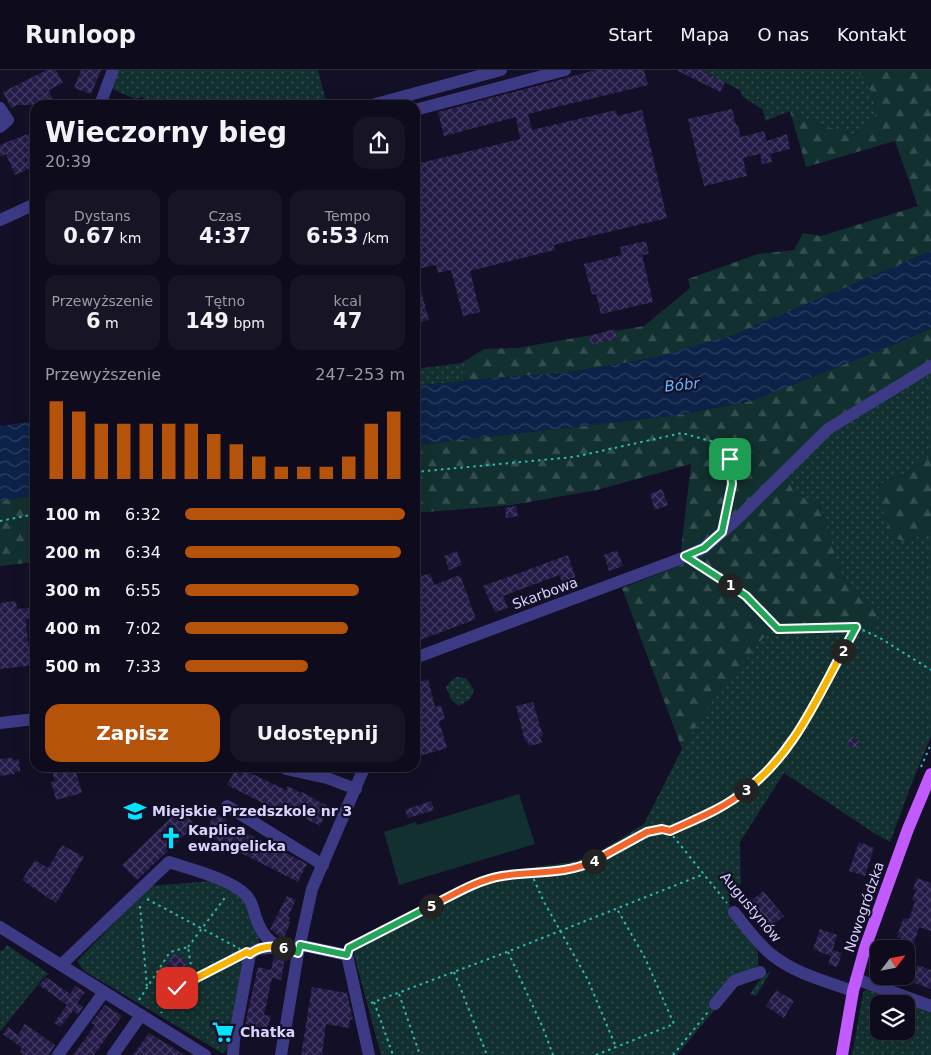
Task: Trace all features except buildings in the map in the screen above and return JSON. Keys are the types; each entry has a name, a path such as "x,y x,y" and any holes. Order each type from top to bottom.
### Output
{"main road":[{"name":"Nowogródzka","path":"842,1055 855,985 881,903 931,774"}],"street":[{"path":"102,100 113,70"},
{"path":"390,100 500,70"},
{"path":"420,109 565,70"},
{"path":"0,108 8,120 0,127"},
{"path":"0,220 30,206"},
{"name":"Skarbowa","path":"420,656 704,548 828,428 931,366"},
{"path":"0,723 30,720"},
{"path":"296,772 327,778 356,789"},
{"path":"281,1055 299,949 312,890 362,772"},
{"path":"227,806 323,865"},
{"path":"61,965 138,894 169,862 205,874 242,891 250,900 262,933 278,947"},
{"name":"Augustynów","path":"734,912 761,945 778,959 813,977 855,985 931,1006"},
{"path":"0,927 205,1055"},
{"path":"233,1055 248,953 258,949 278,947 347,955 369,1055"},
{"path":"715,1004 734,981 760,972"},
{"path":"58,1055 104,992"},
{"path":"113,1055 141,1015"}],"path":[{"path":"420,472 574,457 682,433 714,442 730,459 732,484 726,513"},
{"path":"0,521 30,515"},
{"path":"685,556 746,596 778,629 856,627 880,638 931,670"},
{"path":"347,955 349,948 460,892 500,876 579,867 647,832 662,829 670,831 706,815 735,799 777,762 793,741 856,627"},
{"name":"Augustynów","path":"670,831 734,912"},
{"path":"530,873 544,902 588,980 616,1047"},
{"path":"358,1005 374,1002 508,952 704,874"},
{"path":"138,1002 170,952 188,947 234,886"},
{"path":"138,894 248,953"},
{"path":"138,894 147,988"},
{"path":"596,1055 674,1024 645,958 617,909"},
{"path":"160,1016 191,966 188,947"},
{"path":"508,952 543,1028 553,1055"},
{"path":"177,988 248,953"},
{"path":"454,972 487,1055"},
{"path":"399,993 420,1055"},
{"path":"374,1002 393,1055"},
{"path":"673,1055 715,1004"}],"green space":[{"path":"112,70 318,70 326,100 144,100 143,97 135,99 106,86"},
{"path":"702,70 857,70 876,99 875,120 854,135 818,124 790,111 765,121 763,110 742,96 741,91"},
{"path":"857,70 931,70 931,251 733,336 654,358 564,373 465,381 462,363 484,349 517,348 644,326 690,288 688,279 758,254 794,250 803,233 821,236 918,206 895,141 806,167 790,111 818,124 854,135 875,120 876,99"},
{"path":"931,328 931,365 859,408 786,475 794,493 812,501 822,510 840,572 857,596 878,608 872,633 856,628 768,632 711,703 682,749 622,588 689,562 681,550 691,464 597,490 512,505 420,513 420,444 678,415 751,401"},
{"path":"462,363 465,381 420,386 420,368"},
{"path":"931,365 931,456 908,472 878,485 882,500 905,542 931,530 931,737 890,842 784,773 740,842 741,883 729,898 730,914 755,946 758,953 758,965 735,985 677,1055 381,1055 350,940 361,938 490,873 571,862 584,858 602,850 644,824 682,749 710,703 768,631 856,628 878,608 857,596 840,572 822,510 812,501 794,493 786,475 797,457"},
{"path":"931,456 931,530 905,542 890,535 878,485 908,472"},
{"path":"30,496 30,563 0,566 0,501"},
{"path":"457,677 466,678 474,690 470,699 459,706 451,700 446,687"},
{"path":"519,794 535,844 399,885 384,832 416,822 417,825"},
{"path":"217,882 247,900 259,939 259,944 248,950 226,1051 222,1053 84,971 77,961 150,886"},
{"path":"7,945 49,974 44,977 0,1032 0,950 2,951"},
{"path":"771,971 756,996 750,994 762,976"},
{"path":"868,988 888,995 870,995 870,1040 915,1040 915,1004 931,1010 931,1055 852,1055 863,992"}],"water":[{"name":"Bóbr","path":"931,251 931,328 751,401 678,415 420,444 420,386 564,373 654,358 733,335"},
{"path":"30,422 30,496 0,501 0,426"}],"place":[{"name":"Miejskie Przedszkole nr 3","path":"135,811"},
{"name":"Kaplica ewangelicka","path":"171,838"},
{"name":"Chatka","path":"223,1032"}],"route":[{"path":"177,988 247,952 250,954 258,949 278,947 298,953 300,945 347,955 349,948 358,943 487,880 500,876 579,867 654,829 670,831 721,808 751,787 768,771 793,741 856,627 778,629 746,596 685,556 704,548 722,532 732,484 730,459"}]}
